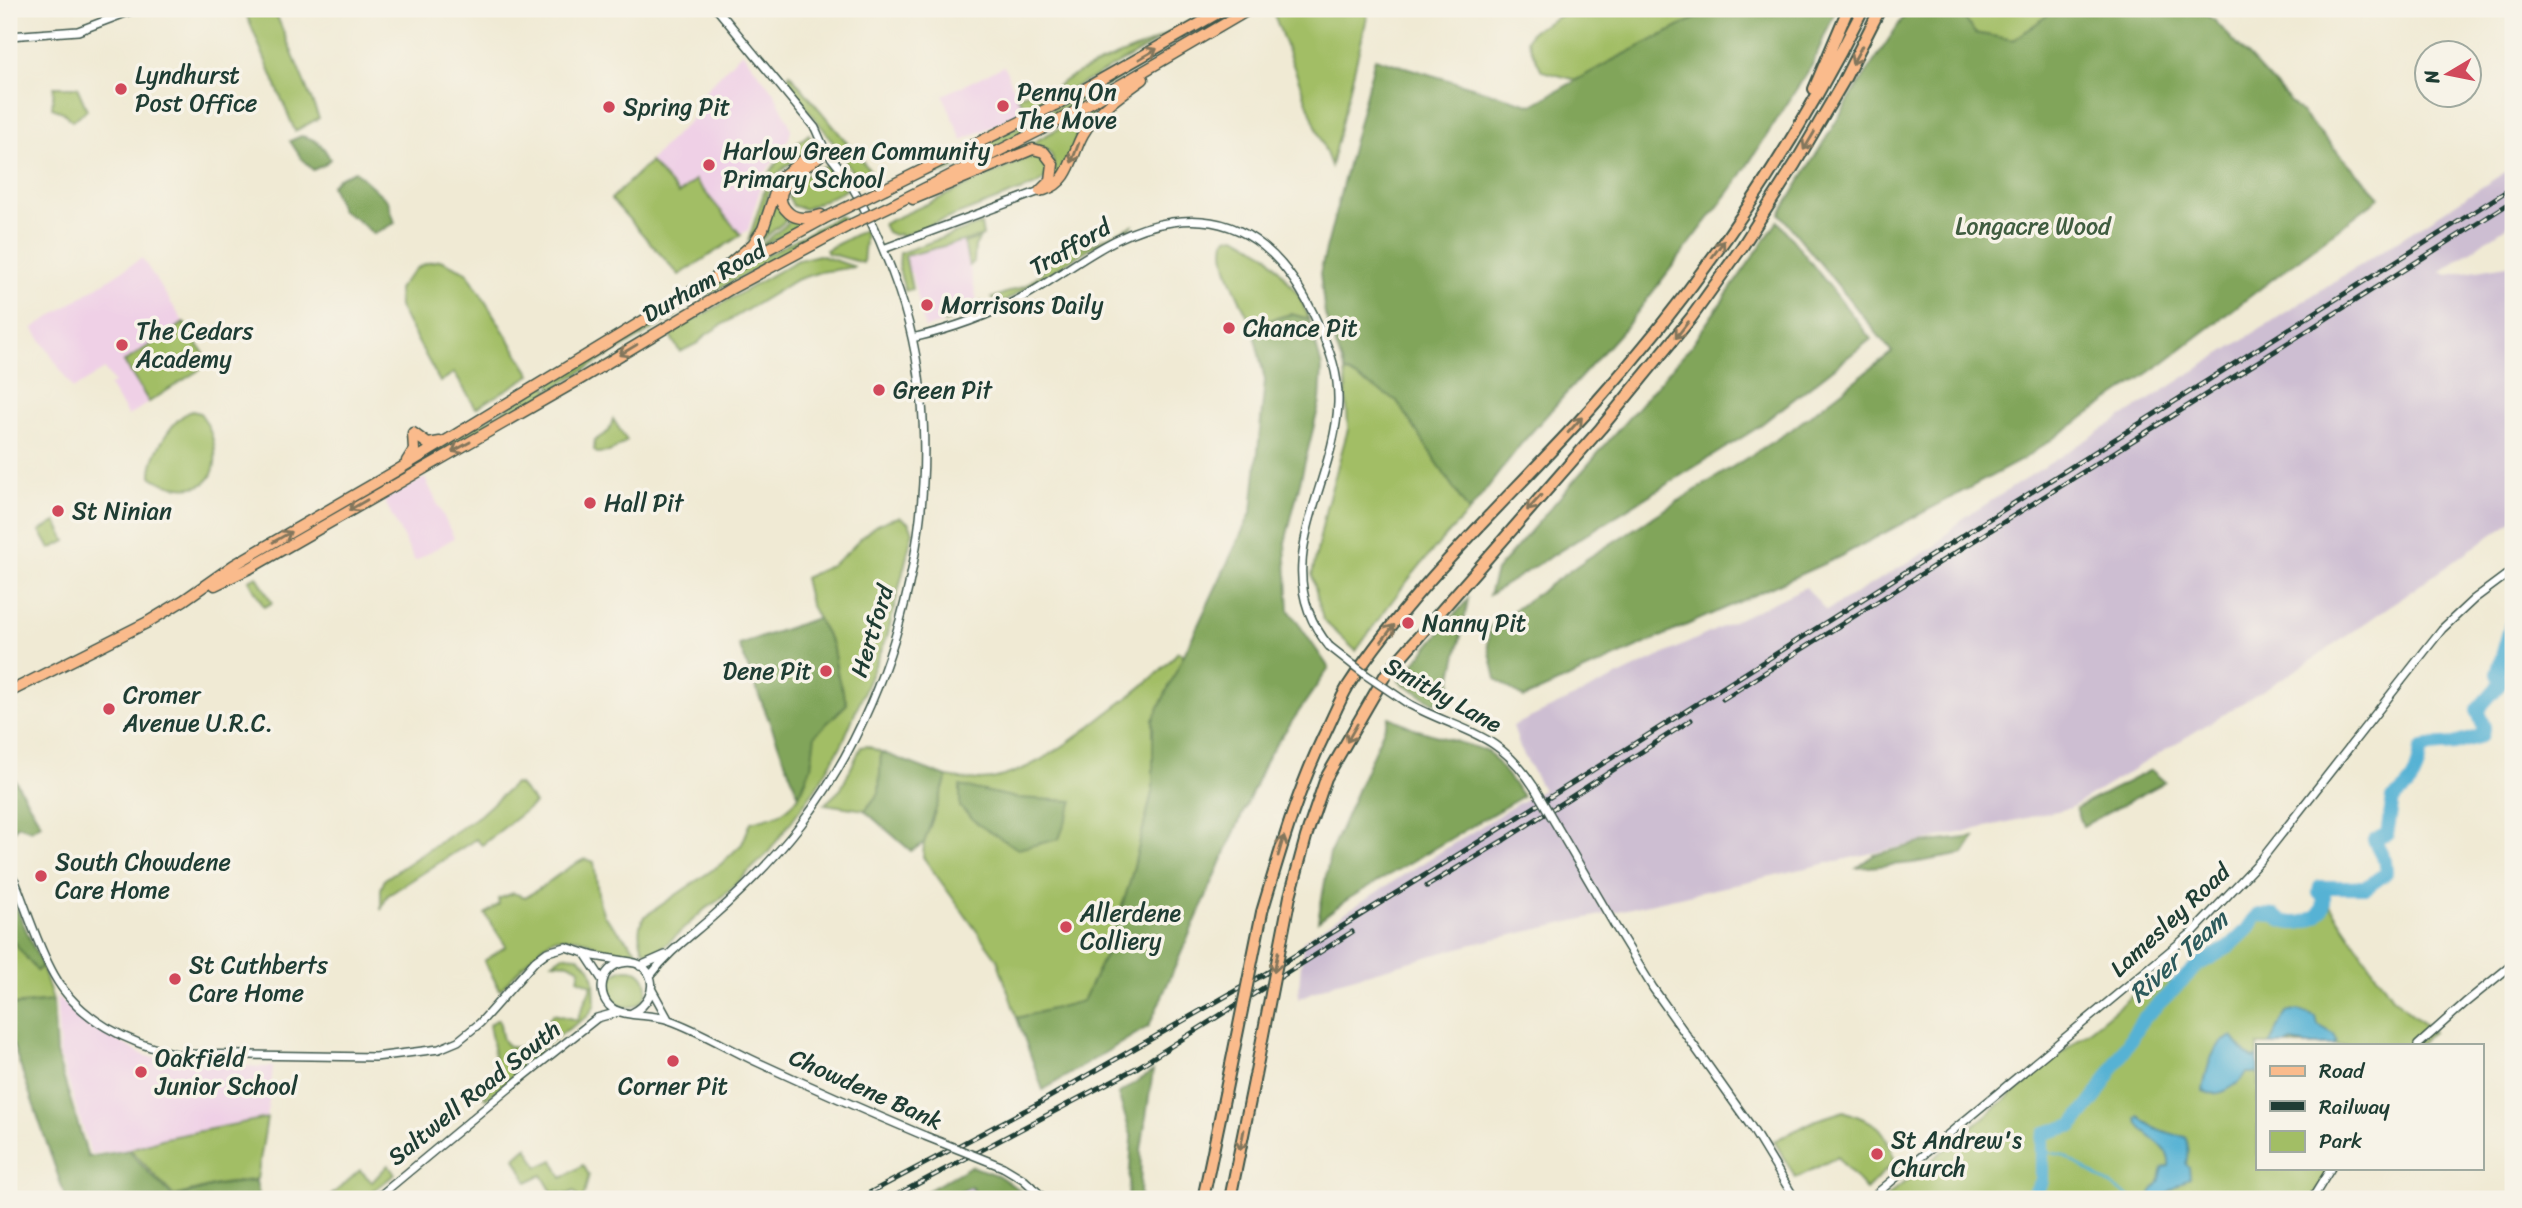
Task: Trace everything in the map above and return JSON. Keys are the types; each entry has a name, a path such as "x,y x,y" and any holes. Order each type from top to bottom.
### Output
{"highway":[{"path":"1797,130 1847,9"},
{"path":"1203,1199 1262,912 1285,832 1310,767 1347,688 1395,623 1434,577 1592,407 1643,347 1723,242 1797,130 1863,9"},
{"path":"1230,1199 1290,896 1326,778 1386,674 1617,409 1691,318 1742,247 1795,164 1882,9"}],"main road":[{"name":"Durham Road","path":"184,600 234,565 396,471 702,285 822,218 1067,99 1225,9"},
{"name":"Durham Road","path":"9,692 250,568 571,384 732,288 1064,118 1250,9"},
{"path":"1040,191 1055,186 1065,176 1085,131 1101,111 1173,55"},
{"path":"894,204 921,197 1032,149 1044,152 1053,164 1051,180 1040,191"},
{"path":"822,218 794,216 785,208 782,193 789,180 825,150"},
{"path":"702,285 754,244 764,229 779,178 810,155 825,150"},
{"path":"396,471 414,450 414,433 428,444 445,441"}],"street":[{"path":"9,36 78,31 136,9"},
{"name":"Hertford","path":"650,976 666,955 747,885 801,823 824,790 845,753 877,684 903,603 920,514 924,426 912,338 900,293 883,249 848,180 825,150 815,128 717,9"},
{"path":"883,249 1040,191"},
{"name":"Trafford","path":"912,338 958,327 992,313 1023,297 1102,247 1150,226 1203,221 1232,228 1252,237"},
{"name":"Smithy Lane","path":"1252,237 1284,265 1303,292 1330,352 1337,376 1338,401 1334,436 1305,537 1300,573 1308,611 1317,629 1329,646 1366,675 1409,704 1479,734 1494,743 1519,766 1653,988 1750,1125 1794,1199"},
{"name":"Lamesley Road","path":"1870,1199 2194,931 2261,860 2442,629 2474,599 2513,570"},
{"path":"9,873 15,881 54,976 75,1003 107,1028 147,1048 176,1054 375,1057 439,1049 458,1041 480,1023 535,961 547,953 566,947 640,965 650,976 652,989 668,1019"},
{"path":"586,954 603,981"},
{"name":"Hertford","path":"640,965 666,955"},
{"path":"631,962 620,963 611,968 603,981 606,1001 620,1012 632,1013 643,1007 652,989"},
{"path":"2419,1044 2513,964"},
{"name":"Saltwell Road South","path":"376,1199 597,1018 606,1001"},
{"name":"Saltwell Road South","path":"597,1018 620,1012"},
{"name":"Chowdene Bank","path":"632,1013 668,1019 812,1087 1003,1167 1045,1199"},
{"path":"2312,1199 2330,1170"}],"shaded area":[{"name":"Harlow Green Community Primary School","path":"742,52 775,94 789,123 789,138 765,173 748,230 679,275 612,199 702,108 704,92"},
{"path":"1004,66 1019,101 1026,107 1017,115 962,140 943,95"},
{"path":"2513,167 2513,222 2440,272 2448,275 2513,264 2513,520 2308,663 2070,808 1473,944 1334,983 1298,999 1303,941 1364,900 1543,790 1520,748 1513,726 1806,587 1826,611 1934,547 1961,520"},
{"path":"964,241 977,300 952,307 953,313 942,315 944,323 925,328 905,256"},
{"name":"The Cedars Academy","path":"142,258 210,363 128,416 109,386 114,383 104,369 73,389 33,328"},
{"path":"425,478 454,538 415,561 384,500"},
{"name":"Oakfield Junior School","path":"56,996 97,1030 146,1056 203,1065 273,1067 267,1118 165,1138 130,1149 91,1154 60,1056"},
{"path":"968,1172 1026,1199 915,1199"}],"green space":[{"path":"244,9 274,9 319,118 295,131"},
{"path":"1209,9 1214,9 1089,80 1056,96 1050,94 1057,86 1081,71 1152,42"},
{"path":"1272,9 1369,9 1331,166"},
{"path":"1572,9 1714,9 1576,80 1542,71 1527,40 1531,32"},
{"path":"1714,9 1836,9 1812,65 1736,183 1629,323 1521,444 1469,512 1397,401 1345,371 1325,315 1320,273 1375,58 1532,105 1609,62"},
{"name":"Longacre Wood","path":"1909,9 1958,9 1975,33 2014,40 2056,9 2197,9 2215,21 2380,197 2163,363 2022,460 1839,557 1524,698 1496,679 1488,644 1490,627 1588,558 1791,430 1892,352 1780,214 1859,84"},
{"path":"1958,9 2056,9 2014,40 1975,33"},
{"path":"1163,52 1089,97 948,172 930,176 942,166"},
{"path":"790,74 874,175 858,181 828,135 789,86 787,79"},
{"path":"54,87 77,87 87,110 72,121 63,112 52,108"},
{"path":"1041,87 1045,96 1026,107 1017,97"},
{"path":"1095,111 1067,165 1054,180 1054,165 1049,151 1030,144"},
{"path":"809,134 812,142 806,153 785,167 774,180 759,225 748,242 771,171 780,158"},
{"path":"301,136 319,143 325,150 330,159 324,165 313,170 302,159 290,141"},
{"path":"1036,154 1044,160 1048,168 1046,177 1038,184 901,236 887,232 883,224"},
{"path":"650,162 679,194 695,180 741,235 679,275 611,199"},
{"path":"827,166 835,171 846,190 805,209 793,206 789,198 792,186 815,169"},
{"path":"355,171 388,201 395,223 374,234 342,211 331,186 338,178"},
{"path":"775,199 789,218 753,247"},
{"path":"839,216 844,218 843,223 709,294 703,294 708,287"},
{"path":"792,220 801,222 802,225 755,250"},
{"path":"1778,221 1871,339 1754,430 1489,595 1496,571 1690,347"},
{"path":"981,224 983,236 905,256 912,289 905,291 899,269 900,253"},
{"path":"1132,226 1087,250 1004,302 992,298 1025,286 1061,251 1092,244"},
{"path":"866,229 863,263 827,253 826,250"},
{"path":"1236,236 1267,254 1300,297 1309,319 1291,314 1252,325 1232,282 1225,258 1226,238"},
{"path":"980,238 975,246 974,262 969,266 964,243"},
{"path":"819,255 855,267 820,272 796,280 680,352 669,334 798,260"},
{"path":"440,260 467,272 531,375 476,408 454,373 440,382 399,307 398,289 408,277 420,266"},
{"path":"982,302 976,313 944,323 942,315 952,313 952,309"},
{"path":"683,306 675,316 552,389 549,383 670,310"},
{"path":"1291,314 1309,319 1322,367 1320,401 1285,543 1289,610 1329,668 1268,756 1149,1026 1043,1090 1017,1018 1083,1001 1107,951 1130,882 1153,789 1153,720 1252,511 1265,380 1252,325"},
{"path":"184,323 210,363 149,402 124,362"},
{"path":"1345,371 1397,401 1469,512 1410,578 1356,651 1323,620 1312,575 1326,508 1348,429"},
{"path":"545,385 550,391 415,467 414,464"},
{"path":"192,411 200,413 211,435 215,461 211,476 199,486 191,487 173,486 157,480 151,476 152,468 164,438 177,421"},
{"path":"613,419 627,441 609,452 597,453 594,450 594,441 609,431"},
{"path":"900,517 909,523 913,531 887,637 842,744 816,788 767,854 719,900 705,909 668,943 656,951 647,952 643,949 639,933 644,917 721,864 742,844 751,822 780,813 799,796 810,766 814,735 847,704 838,677 832,644 810,604 804,578 834,563 870,530"},
{"path":"56,522 66,541 50,549 40,531"},
{"path":"257,576 272,603 264,607 249,580"},
{"path":"1468,599 1448,699 1433,703 1399,681"},
{"path":"817,618 832,644 838,677 847,704 815,735 811,767 799,796 739,645"},
{"path":"1178,652 1185,655 1153,720 1153,789 1130,882 1107,951 1083,1001 1017,1018 997,959 923,857 924,843 947,777 994,779 1016,772 1046,757 1139,689"},
{"path":"1389,717 1418,730 1488,751 1523,796 1348,899 1318,921 1330,853"},
{"path":"867,746 881,752 879,793 865,810 825,804 841,789 861,747"},
{"path":"881,752 947,777 924,843 911,851 865,811 879,793"},
{"path":"9,770 41,824 31,830 18,825 9,836"},
{"path":"2151,770 2165,782 2083,826 2076,808"},
{"path":"514,784 519,785 535,803 482,845 476,839 387,896 381,910 381,889 385,879 480,815"},
{"path":"960,786 1017,798 1073,801 1059,839 1018,849 979,825 960,807"},
{"path":"1975,837 1964,854 1913,863 1857,868 1874,855 1921,843"},
{"path":"586,859 594,862 599,901 604,916 639,953 619,954 577,938 554,938 536,952 500,990 484,961 506,946 485,914 499,904 498,899 513,893 525,897"},
{"path":"9,891 42,966 37,971 9,936"},
{"path":"2324,897 2392,997 2433,1032 2419,1044 2256,1044 2256,1170 2330,1170 2312,1199 1884,1199 2161,972 2175,987 2198,965 2229,947 2246,931 2257,915 2275,916 2282,922 2298,924 2321,910 2325,904"},
{"path":"9,936 37,970 42,966 53,1001 9,1005"},
{"path":"563,955 577,956 590,967 594,980 595,1005 588,1016 546,1044 526,1066 486,1099 484,1097 494,1070 489,1025 498,1019 504,1041 510,1047 517,1047 531,1040 553,1014 577,1020 592,985 578,979 580,969 569,963 553,962"},
{"path":"628,969 641,975 647,988 641,1001 628,1007 615,1001 609,988 615,975"},
{"path":"53,1001 56,1053 88,1157 129,1150 173,1198 218,1185 256,1181 260,1199 66,1199 9,1033 9,1006"},
{"path":"1153,1071 1141,1150 1140,1199 1128,1199 1132,1138 1118,1094"},
{"path":"1844,1111 1878,1127 1887,1139 1895,1161 1866,1190 1837,1157 1796,1178 1774,1141 1816,1120"},
{"path":"267,1118 257,1179 216,1185 174,1196 130,1149 165,1138"},
{"path":"527,1147 538,1167 553,1160 562,1178 583,1165 589,1175 583,1199 579,1199 574,1191 568,1194 552,1192 542,1175 527,1182 515,1158"},
{"path":"388,1165 395,1174 363,1199 327,1199 360,1170 372,1182"},
{"path":"971,1166 999,1176 1022,1192 1020,1199 979,1199 971,1186 945,1199 913,1199"}],"water":[{"path":"2297,1010 2316,1017 2318,1025 2334,1034 2337,1041 2335,1044 2270,1044 2286,1013"},
{"path":"2232,1037 2245,1053 2256,1057 2256,1073 2247,1073 2233,1087 2221,1092 2203,1091 2214,1052 2225,1040"},
{"path":"2139,1116 2154,1127 2185,1137 2187,1144 2186,1164 2190,1177 2160,1199 2152,1199 2151,1193 2159,1182 2163,1168 2169,1166 2169,1158 2166,1151 2139,1125 2136,1118"}],"waterway":[{"name":"River Team","path":"2031,1199 2042,1181 2042,1140 2045,1133 2073,1125 2094,1099 2143,1019 2198,965 2229,947 2246,931 2257,915 2275,916 2290,923 2307,921 2314,918 2323,905 2324,897 2319,893 2320,887 2367,887 2386,873 2385,861 2374,840 2387,834 2393,799 2406,789 2413,778 2421,750 2481,736 2484,727 2477,710 2501,683 2497,674 2513,618"},
{"path":"2041,1151 2063,1155 2133,1199"}],"railway":[{"path":"858,1199 1039,1103 1270,971 1498,830 2513,187"},
{"path":"1723,699 2513,201"},
{"path":"1427,886 1691,720"},
{"path":"889,1199 1138,1067 1352,932"}],"place":[{"name":"Lyndhurst Post Office","path":"121,89"},
{"name":"Penny On The Move","path":"1003,106"},
{"name":"Spring Pit","path":"609,107"},
{"name":"Harlow Green Community Primary School","path":"709,165"},
{"name":"Morrisons Daily","path":"927,305"},
{"name":"Chance Pit","path":"1229,328"},
{"name":"The Cedars Academy","path":"122,345"},
{"name":"Green Pit","path":"879,390"},
{"name":"Hall Pit","path":"590,503"},
{"name":"St Ninian","path":"58,511"},
{"name":"Nanny Pit","path":"1408,623"},
{"name":"Dene Pit","path":"826,671"},
{"name":"Cromer Avenue U.R.C.","path":"109,709"},
{"name":"South Chowdene Care Home","path":"41,876"},
{"name":"Allerdene Colliery","path":"1066,927"},
{"name":"St Cuthberts Care Home","path":"175,979"},
{"name":"Corner Pit","path":"673,1061"},
{"name":"Oakfield Junior School","path":"141,1072"},
{"name":"St Andrew's Church","path":"1877,1154"}]}
